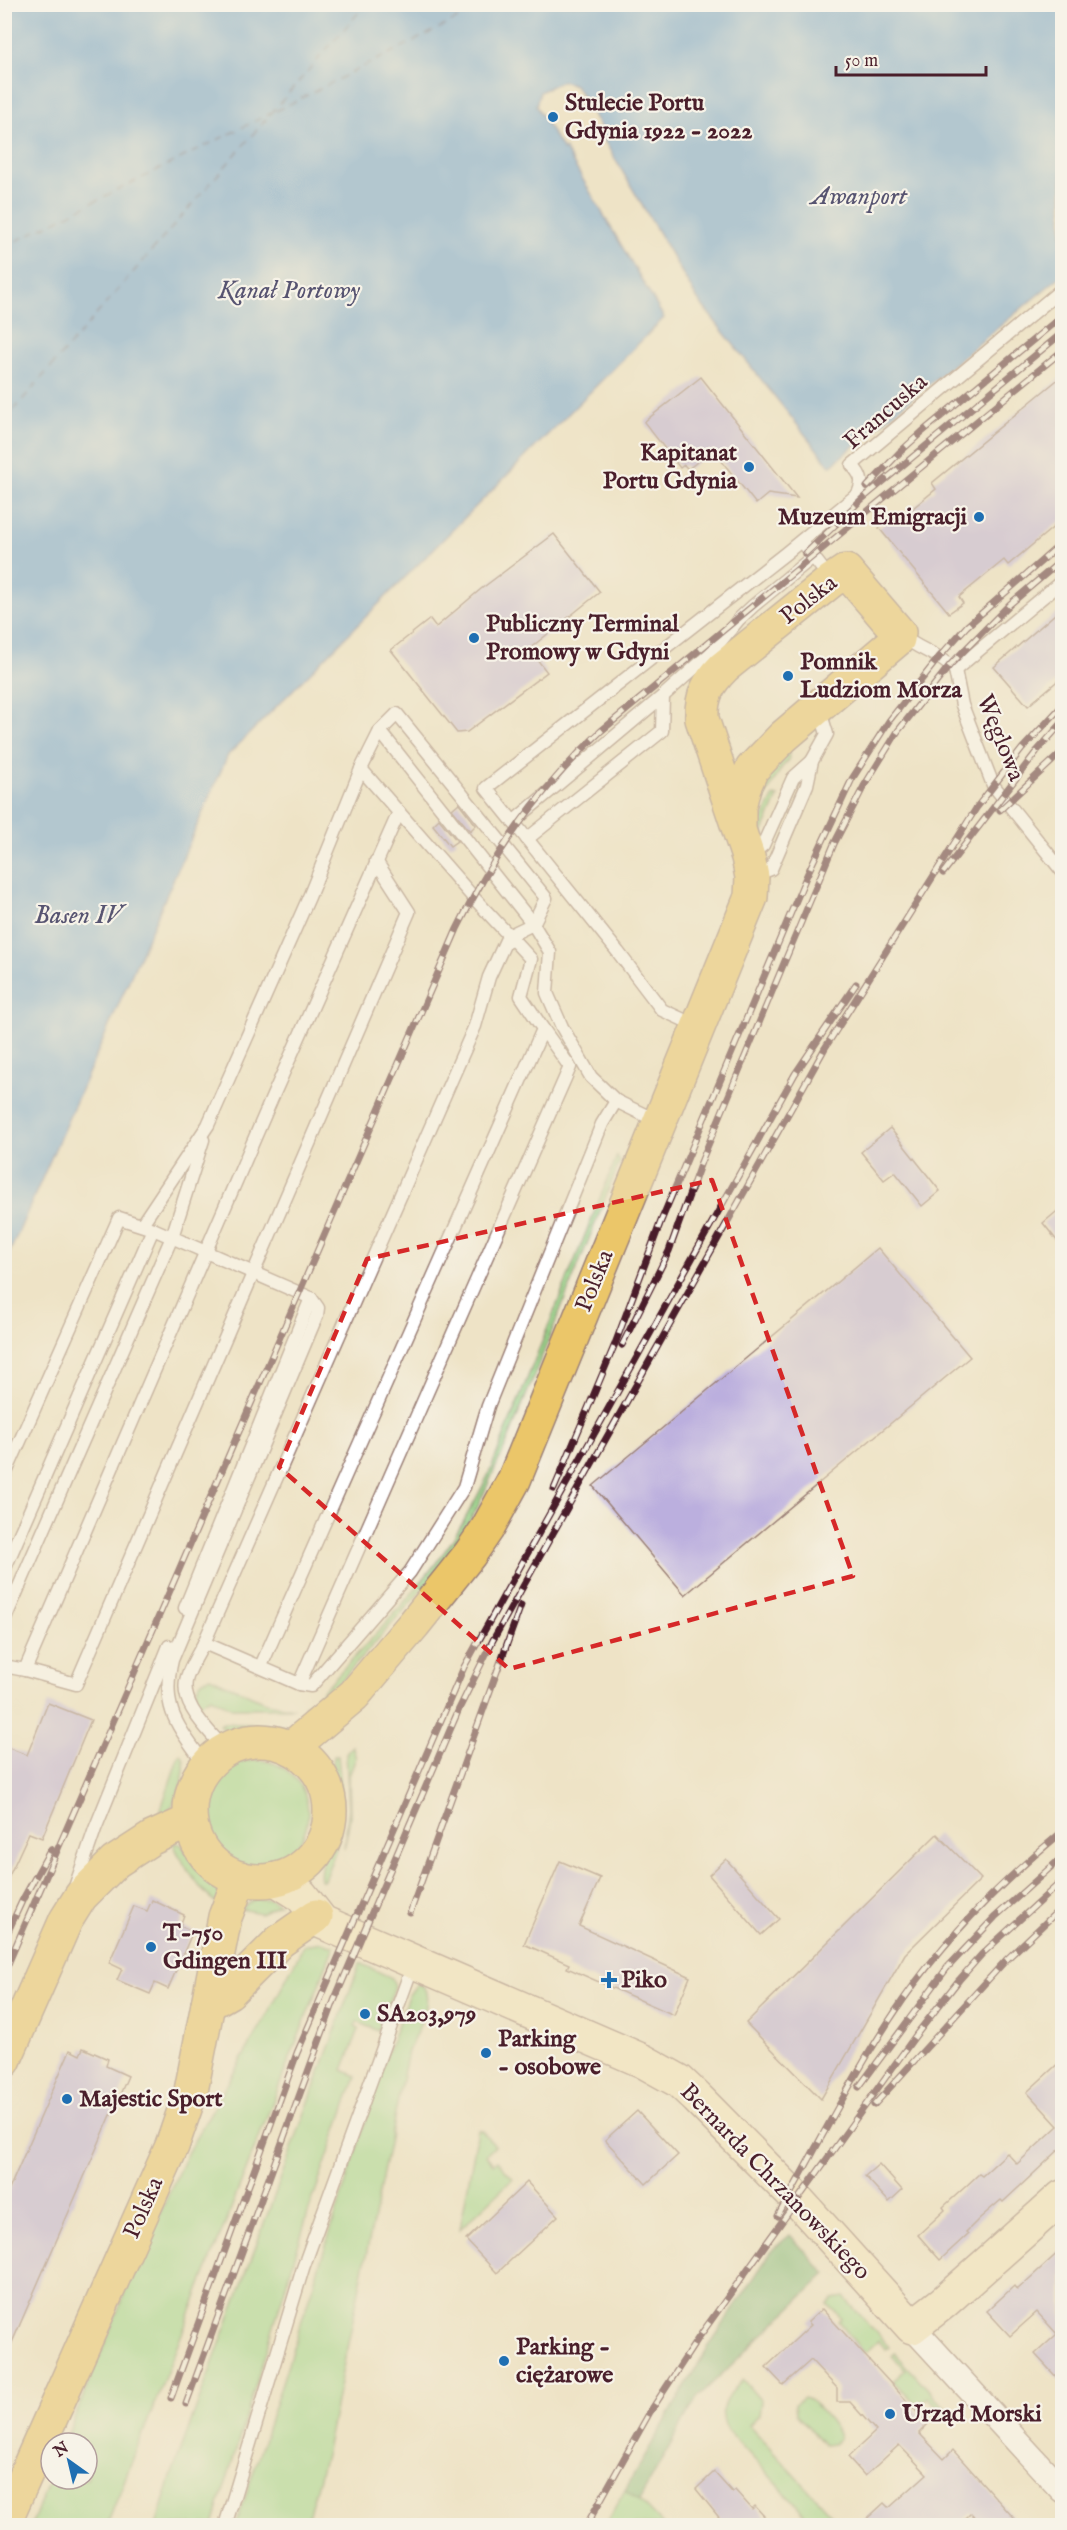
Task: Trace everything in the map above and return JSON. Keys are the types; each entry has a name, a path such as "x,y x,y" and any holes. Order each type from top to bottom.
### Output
{"highway":[{"name":"Polska","path":"303,1758 470,1554 514,1480 751,897 742,797 752,769 765,753 898,639 899,633 846,571 822,568 753,644 712,680 701,704 702,719 747,854"},
{"path":"208,2004 229,1992 280,1941 299,1889 327,1830 330,1809 325,1787 303,1758 269,1742 246,1743 216,1758 196,1783 190,1802 190,1821 195,1839 205,1855 219,1868 240,1878 299,1889"},
{"path":"4,2061 66,1920 81,1896 115,1862 152,1838 190,1821"},
{"name":"Polska","path":"4,2523 172,2146 191,2091 225,1917 240,1878"}],"street":[{"name":"Bernarda Chrzanowskiego","path":"299,1889 322,1922 643,2061 679,2081 791,2193 1062,2490"},
{"path":"912,2327 944,2302 1062,2197"}],"lane":[{"name":"Francuska","path":"801,541 858,494 862,481 860,474 852,465 1062,290"},
{"path":"513,822 710,654 739,619 822,568 801,541 486,788 662,1010 698,1026"},
{"path":"899,633 910,644 940,656 955,670 1062,581"},
{"path":"710,654 753,644"},
{"name":"Węglowa","path":"955,670 962,705 993,786 1062,871"},
{"path":"527,839 662,731 663,696"},
{"path":"812,761 793,778 763,845 747,854 771,869 807,785 812,761 827,734 818,707"},
{"path":"4,1621 172,1237 208,1125 309,897 361,770 380,731 397,714 546,898 533,924 508,936 489,977 475,1026 204,1643 187,1676 186,1694 189,1704 216,1758"},
{"path":"380,731 533,924 550,952 547,993 562,1027 591,1077 616,1101 658,1122"},
{"path":"299,1684 570,1067 521,996 531,959 361,770"},
{"path":"25,1670 399,812"},
{"path":"4,1666 76,1684 409,912 376,861"},
{"path":"261,1666 543,1029"},
{"path":"204,1643 299,1684 311,1686 410,1572 464,1487 488,1406 602,1124 616,1101"},
{"path":"4,1570 147,1226 208,1125"},
{"path":"4,1477 119,1218 147,1226 311,1298 318,1308 317,1315 179,1641 170,1668 167,1688 172,1714 216,1758"},
{"path":"58,1938 95,1829 311,1298"},
{"path":"225,2526 306,2259 414,1961"}],"highlighted area":[{"path":"712,1180 853,1576 509,1669 279,1467 367,1259"}],"green space":[{"path":"788,751 789,760 782,767 755,815 762,819 774,796 778,797 759,840 749,807 751,793"},
{"path":"617,1156 620,1161 508,1440 477,1508 451,1552 420,1592 316,1709 305,1705 311,1703 399,1608 433,1568 465,1520 489,1474"},
{"path":"210,1677 267,1703 294,1708 232,1708 211,1697 197,1705 197,1688 202,1681"},
{"path":"224,1723 283,1726 287,1727 287,1731 227,1731 219,1725"},
{"path":"352,1746 356,1758 349,1776 350,1817 344,1849 349,1808 346,1754"},
{"path":"181,1754 184,1760 183,1778 177,1797 163,1817 161,1809"},
{"path":"334,1756 338,1756 341,1823 334,1854 324,1880 321,1880 321,1867 336,1817"},
{"path":"255,1760 275,1764 292,1776 304,1793 308,1813 304,1833 292,1850 275,1862 255,1866 235,1862 218,1850 206,1833 202,1813 206,1793 218,1776 235,1764"},
{"path":"174,1842 182,1845 198,1870 221,1886 218,1903 206,1894 192,1877 176,1850"},
{"path":"255,1899 270,1899 279,1904 261,1913 240,1909"},
{"path":"321,1942 334,1946 107,2525 31,2526 45,2491 99,2491 99,2431 69,2431 138,2262 187,2153 265,2019 304,1945"},
{"path":"360,1963 392,1978 395,1986 378,2031 357,2022 355,2027 359,2029 343,2070 356,2076 309,2210 213,2525 156,2525 172,2474"},
{"path":"417,1984 422,1985 426,1991 426,2008 408,2051 326,2451 306,2525 236,2526 387,2054 408,1996"},
{"path":"478,2130 482,2131 495,2146 486,2155 493,2164 497,2161 513,2179 460,2229"},
{"path":"790,2235 826,2274 697,2398 639,2500 625,2490 707,2349 773,2249"},
{"path":"844,2297 889,2347 886,2349 878,2341 866,2352 862,2351 838,2321 841,2318 828,2304 833,2299"},
{"path":"895,2353 948,2411 944,2414 928,2397 918,2407 893,2381 906,2369 892,2356"},
{"path":"743,2380 761,2401 759,2415 749,2425 841,2525 815,2525 728,2431 724,2423 723,2409 732,2391"},
{"path":"803,2398 819,2408 838,2433 839,2438 833,2444 824,2445 796,2414 795,2404"},
{"path":"625,2490 639,2500 663,2525 605,2526"}],"water":[{"name":"Kanał Portowy","path":"5,4 1062,5 1062,275 830,466 698,300 598,130 601,128 575,85 562,81 540,92 536,106 563,150 565,149 664,318 228,755 5,1263"}],"building":[{"path":"1062,376 1062,520 1008,565 1004,560 959,597 963,603 949,613 879,528 893,517 896,522 936,489 932,483"},
{"path":"701,377 797,498 768,494 756,504 713,450 688,469 684,465 680,468 644,422"},
{"name":"Publiczny Terminal Promowy w Gdyni","path":"554,534 600,592 529,649 547,672 467,732 457,733 391,650 430,619 436,627 481,589"},
{"path":"1062,608 1062,677 1028,706 994,667"},
{"path":"459,803 476,825 470,831 452,809"},
{"path":"439,819 457,841 450,846 433,825"},
{"path":"890,1128 940,1191 922,1206 895,1172 884,1180 861,1152"},
{"path":"1062,1207 1062,1247 1043,1223"},
{"path":"878,1248 970,1357 685,1595 593,1486"},
{"path":"48,1703 91,1720 42,1838 29,1833 4,1887 4,1746 27,1755"},
{"path":"937,1834 981,1879 905,1954 821,2099 746,2023"},
{"path":"726,1859 779,1919 761,1935 709,1875"},
{"path":"560,1861 600,1878 579,1926 690,1977 674,2015 567,1968 569,1964 524,1944"},
{"name":"T-750 Gdingen III","path":"152,1900 184,1915 180,1926 193,1931 168,1989 155,1983 150,1994 117,1980 122,1969 109,1963 134,1906 147,1911"},
{"path":"83,2048 108,2059 106,2066 128,2076 4,2361 4,2201 70,2050 80,2055"},
{"path":"1062,2060 1062,2147 1003,2202 1001,2200 980,2218 966,2232 968,2234 940,2260 918,2235 945,2210 943,2207 979,2174 982,2176 1007,2153 1017,2164 1058,2126 1027,2092"},
{"path":"637,2111 678,2155 646,2184 605,2140"},
{"path":"879,2164 902,2190 889,2202 865,2176"},
{"path":"527,2182 558,2216 497,2273 466,2240"},
{"path":"1062,2249 1062,2383 1035,2354 1057,2334 1037,2312 1010,2336 987,2311 1014,2286 1017,2290"},
{"name":"Urząd Morski","path":"822,2309 928,2424 919,2433 944,2459 953,2450 1021,2526 983,2526 971,2513 958,2526 859,2526 884,2503 889,2508 927,2474 899,2445 865,2476 848,2457 876,2431 850,2402 837,2402 837,2388 811,2360 783,2385 766,2367 811,2325 808,2322"},
{"path":"714,2472 752,2509 755,2506 773,2526 726,2526 696,2489"}],"ferry route":[{"path":"4,421 366,4"},
{"path":"276,111 487,4"},
{"path":"4,247 271,113"}],"railway":[{"path":"867,487 922,432 1062,316"},
{"path":"805,554 862,499 1062,333"},
{"path":"4,1973 457,929 503,848 557,777 601,731 1062,351"},
{"path":"554,1489 615,1344 661,1221 806,877 852,779 889,721 940,656 967,626 1062,543"},
{"path":"622,1345 669,1251 701,1162 784,963 834,844 864,786 898,731 950,665 1010,604 1062,560"},
{"path":"186,2404 334,2001 459,1709 493,1640 825,1048 977,807 1022,749 1062,706"},
{"path":"943,873 1037,751 1062,723"},
{"path":"1000,810 1062,752"},
{"path":"171,2398 297,2053 464,1667 795,1074 856,984"},
{"path":"410,1913 521,1605"},
{"path":"778,2216 869,2052 920,1976 977,1910 1062,1832"},
{"path":"4,1940 23,1899 51,1849"},
{"path":"859,2087 947,1968 995,1917 1060,1859"},
{"path":"586,2526 650,2412 699,2337 916,2035 982,1954 1062,1881"},
{"path":"874,2105 1006,1960 1062,1907"}],"place":[{"name":"Stulecie Portu Gdynia 1922 - 2022","path":"553,117"},
{"name":"Kapitanat Portu Gdynia","path":"749,467"},
{"name":"Muzeum Emigracji","path":"979,517"},
{"name":"Publiczny Terminal Promowy w Gdyni","path":"474,638"},
{"name":"Pomnik Ludziom Morza","path":"788,676"},
{"name":"T-750 Gdingen III","path":"151,1947"},
{"name":"Piko","path":"609,1980"},
{"name":"SA203,979","path":"365,2014"},
{"name":"Parking - osobowe","path":"486,2053"},
{"name":"Majestic Sport","path":"67,2099"},
{"name":"Parking - ciężarowe","path":"504,2361"},
{"name":"Urząd Morski","path":"890,2414"}],"water label":[{"name":"Awanport","path":"859,196"},
{"name":"Basen IV","path":"78,915"}]}
